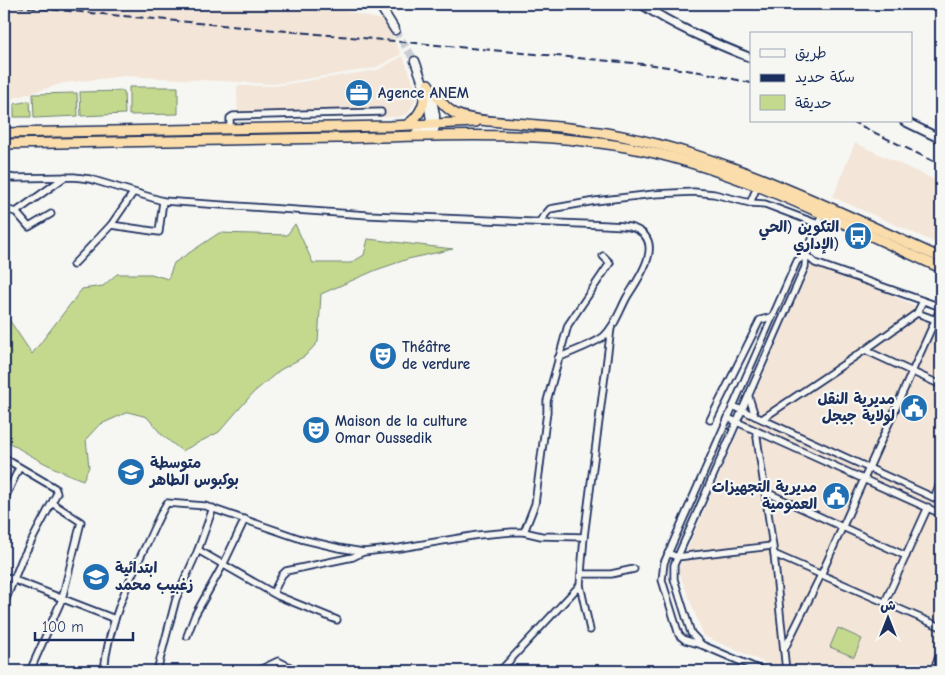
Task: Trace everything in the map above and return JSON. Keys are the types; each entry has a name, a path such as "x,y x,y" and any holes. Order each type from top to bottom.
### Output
{"highway":[{"path":"427,87 456,114 499,122"},
{"path":"408,124 421,110 427,87"},
{"path":"4,132 434,125 499,122 559,126 650,142 734,168 941,258"},
{"path":"4,144 441,136 511,136 579,140 628,148 685,162 737,178 941,268"}],"main road":[{"path":"379,4 395,30"},
{"path":"427,87 434,125 441,136"},
{"path":"345,138 387,132 428,131 434,125"}],"street":[{"path":"641,4 691,34 750,58"},
{"path":"230,129 230,118 233,116 381,112"},
{"path":"906,122 941,139"},
{"path":"4,176 14,178 90,179 164,201 368,215 629,227 640,232 647,240 649,247 644,267 611,328 602,338 558,358"},
{"path":"16,212 66,178"},
{"path":"750,203 757,187"},
{"path":"73,265 112,224 133,192"},
{"path":"540,222 550,209 596,200 643,195 705,192 750,203 765,204 818,224"},
{"path":"112,224 159,232 164,201"},
{"path":"802,218 806,207"},
{"path":"4,209 16,212 29,227 51,214"},
{"path":"702,645 691,633 674,579 674,564 805,267 806,255 822,214"},
{"path":"784,650 821,575 941,307 815,263 806,255"},
{"path":"764,671 702,645 685,640 679,635 662,580 664,563 668,553 772,317 797,261 806,255"},
{"path":"524,532 535,504 547,401 558,358 568,326 610,263 604,256"},
{"path":"758,418 865,350 917,313 923,301"},
{"path":"917,313 936,320"},
{"path":"710,420 760,320 772,317"},
{"path":"590,630 580,585 584,537 611,328"},
{"path":"865,350 941,385"},
{"path":"726,389 738,394"},
{"path":"749,397 758,418 755,431 766,492 786,671"},
{"path":"733,406 941,501"},
{"path":"728,418 941,514"},
{"path":"4,458 55,488 56,497 22,559 4,604"},
{"path":"4,500 19,468"},
{"path":"934,498 941,481"},
{"path":"766,492 841,528 906,556"},
{"path":"30,671 62,599 81,522 52,503"},
{"path":"104,671 108,645 115,620 136,566 166,504 194,504 213,508 301,539 363,552 478,535 524,532 541,536 584,537"},
{"path":"885,602 928,507"},
{"path":"157,671 176,599 198,550 213,508"},
{"path":"187,636 195,615 224,563 245,519"},
{"path":"668,553 677,557 772,546"},
{"path":"198,550 224,563 273,593 337,620"},
{"path":"273,593 286,571 353,557 363,552"},
{"path":"774,554 941,627"},
{"path":"581,574 611,574 634,569"},
{"path":"4,576 115,620"},
{"path":"500,671 580,585"},
{"path":"933,671 941,652"},
{"path":"257,671 278,661 295,671"}],"shaded area":[{"path":"4,4 318,4 385,21 401,54 375,68 274,84 125,76 64,83 4,101"},
{"path":"403,56 418,95 408,114 398,117 238,119 237,86 275,86 378,70"},
{"path":"855,143 941,183 941,245 833,197"},
{"path":"813,261 941,317 941,671 784,671 704,636 678,570"}],"green space":[{"path":"129,87 178,87 178,114 129,115"},
{"path":"124,91 125,114 81,116 80,92"},
{"path":"77,93 78,116 34,118 33,94"},
{"path":"30,101 31,117 14,117 14,104"},
{"path":"295,224 313,263 351,263 364,255 368,239 453,249 408,259 376,270 321,294 318,342 305,356 280,370 253,393 219,432 182,451 162,435 147,417 128,412 99,425 86,439 89,467 83,480 42,462 4,439 4,312 32,354 82,289 103,286 117,274 151,274 168,279 174,263 219,233 287,235"},
{"path":"838,628 862,639 854,657 830,647"}],"tunnel":[{"path":"395,30 415,61"}],"railway":[{"path":"4,5 654,65 706,73 750,83"},
{"path":"853,122 941,165"}],"place":[{"name":"Agence ANEM","path":"359,93"},
{"name":"التكوين (الحي الإداري)","path":"858,236"},
{"name":"Théâtre de verdure","path":"383,356"},
{"name":"مديرية النقل لولاية جيجل","path":"914,408"},
{"name":"Maison de la culture Omar Oussedik","path":"316,430"},
{"name":"متوسطة بوكبوس الطاهر","path":"131,472"},
{"name":"مديرية التجهيزات العمومية","path":"836,496"},
{"name":"ابتدائية زغبيب محمد","path":"96,577"}]}
